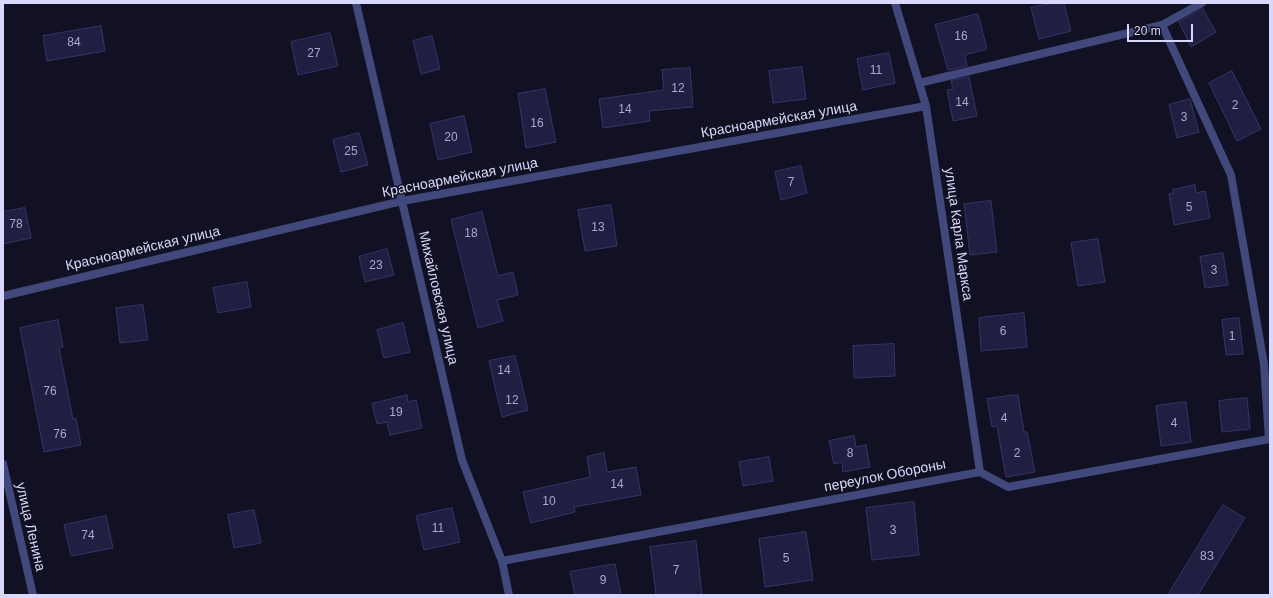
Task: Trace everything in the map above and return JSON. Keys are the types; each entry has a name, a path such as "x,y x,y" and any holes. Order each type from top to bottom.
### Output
{"street":[{"name":"Михайловская улица","path":"356,3 462,460 502,561 509,595"},
{"name":"улица Карла Маркса","path":"895,3 926,106 980,472"},
{"path":"919,83 1162,25 1202,3"},
{"path":"980,472 1008,487 1269,439 1264,364 1231,175 1162,25"},
{"name":"Красноармейская улица","path":"3,296 402,201 926,106"},
{"name":"улица Ленина","path":"3,464 32,595"},
{"name":"переулок Обороны","path":"502,561 980,472"}],"building":[{"path":"1052,3 1064,3 1071,31 1039,39 1031,8"},
{"path":"1203,9 1216,32 1191,47 1179,22"},
{"path":"978,14 987,49 965,55 967,66 948,70 935,25"},
{"path":"101,26 105,51 47,61 43,36"},
{"path":"330,33 338,66 298,75 291,42"},
{"path":"432,36 440,69 421,74 413,41"},
{"path":"889,53 895,83 863,90 857,59"},
{"path":"802,67 806,99 773,103 769,71"},
{"path":"690,68 693,107 649,111 650,121 603,128 599,99 664,90 662,70"},
{"path":"1232,71 1261,129 1237,141 1209,83"},
{"path":"969,77 977,116 953,121 947,90 953,89 951,81"},
{"path":"545,89 556,142 526,148 518,94"},
{"path":"1190,99 1199,132 1177,138 1169,105"},
{"path":"464,116 472,152 438,160 430,124"},
{"path":"359,133 368,165 341,172 333,140"},
{"path":"801,166 807,193 781,200 775,172"},
{"path":"1195,185 1196,193 1205,191 1210,218 1174,225 1169,194 1173,193 1173,190"},
{"path":"991,201 997,252 970,255 964,204"},
{"path":"611,205 617,246 585,251 578,210"},
{"path":"25,208 31,238 3,244 3,212"},
{"path":"482,212 498,276 513,272 518,295 497,300 503,321 478,328 451,220"},
{"path":"1098,239 1105,282 1078,286 1071,243"},
{"path":"387,249 394,275 365,282 359,257"},
{"path":"1223,253 1228,285 1205,288 1200,257"},
{"path":"247,282 251,307 218,313 213,288"},
{"path":"143,305 148,340 120,343 116,308"},
{"path":"1024,313 1027,347 981,351 979,318"},
{"path":"1239,318 1243,354 1226,355 1222,320"},
{"path":"58,320 63,347 59,348 73,419 76,418 81,445 44,452 20,328"},
{"path":"403,323 410,352 384,358 377,330"},
{"path":"894,344 895,376 854,378 853,346"},
{"path":"515,356 528,410 502,417 489,361"},
{"path":"407,395 408,402 416,400 422,428 390,435 387,422 377,424 372,404"},
{"path":"1018,395 1024,432 1027,432 1035,472 1006,477 997,426 992,427 987,399"},
{"path":"1247,398 1250,429 1222,432 1219,401"},
{"path":"1186,402 1191,442 1161,446 1156,406"},
{"path":"854,436 856,447 866,445 870,467 843,472 842,462 834,464 829,441"},
{"path":"604,453 607,472 636,467 641,495 574,507 575,512 531,523 523,492 590,477 587,457"},
{"path":"769,457 773,481 743,486 739,462"},
{"path":"914,502 919,555 872,560 866,508"},
{"path":"1223,505 1245,518 1198,595 1168,595"},
{"path":"452,508 460,542 424,550 416,516"},
{"path":"254,510 261,543 234,548 228,515"},
{"path":"106,516 113,548 71,556 64,525"},
{"path":"806,532 813,580 765,587 759,539"},
{"path":"696,541 702,595 656,595 650,547"},
{"path":"615,564 621,595 575,595 570,572"}]}
